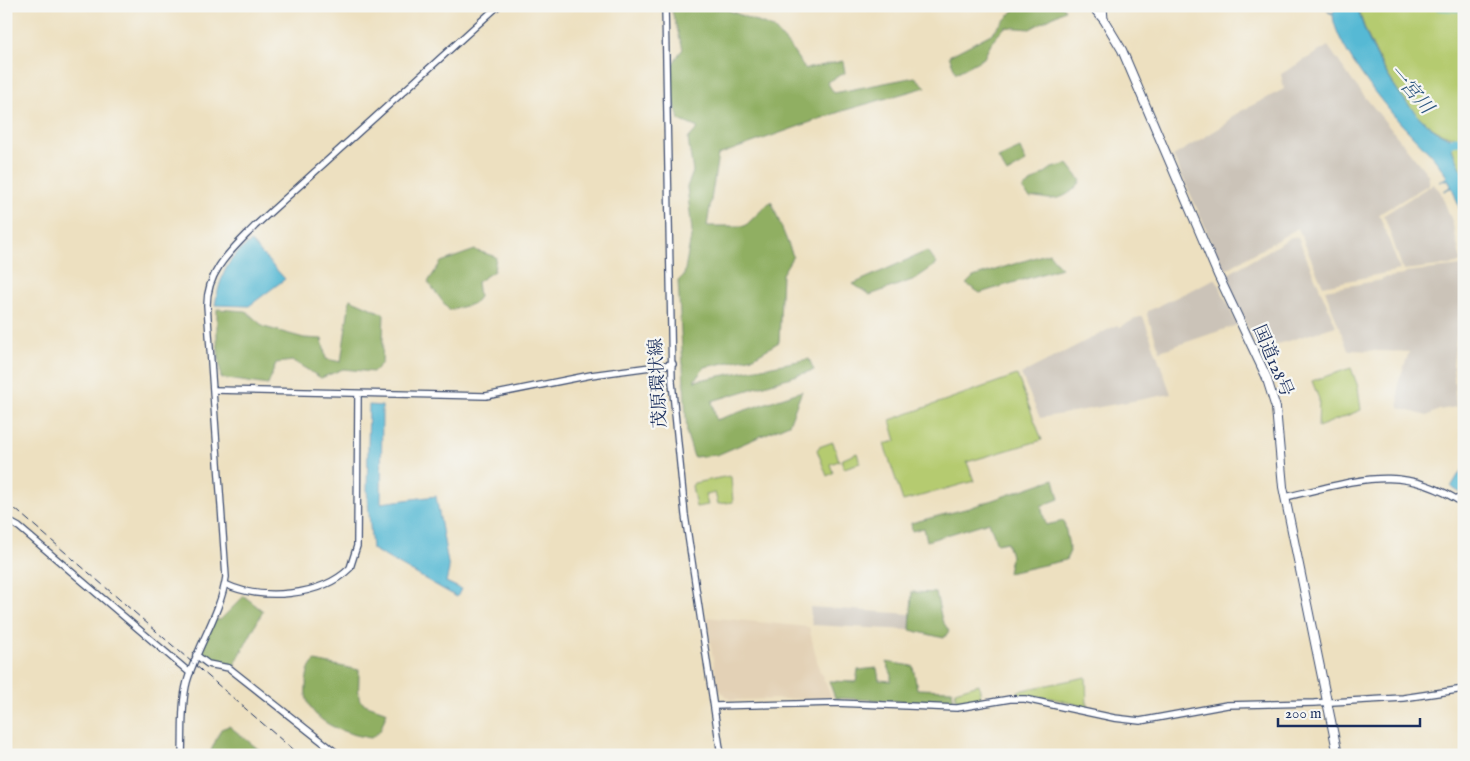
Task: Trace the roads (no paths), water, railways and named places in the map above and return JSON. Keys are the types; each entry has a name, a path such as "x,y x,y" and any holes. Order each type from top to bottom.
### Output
{"highway":[{"name":"国道128号","path":"1092,6 1104,20 1128,63 1218,275 1266,376 1280,427 1285,497 1338,755"}],"main road":[{"path":"1103,6 1104,20"}],"street":[{"path":"182,755 185,692 196,655 225,584 226,570 207,296 211,280 223,260 255,226 498,6"},
{"name":"茂原環状線","path":"665,6 672,364 685,515 721,755"},
{"path":"214,390 486,396 591,375 672,364"},
{"path":"225,584 262,594 296,592 318,586 350,568 357,546 358,394"},
{"path":"1285,497 1376,478 1402,478 1434,487 1464,504"},
{"path":"6,520 19,527 190,673"},
{"path":"196,655 208,664 229,668 339,755"},
{"path":"714,706 835,703 957,708 1025,698 1114,718 1140,721 1227,705 1403,698 1464,689"}],"water":[{"path":"1336,6 1358,6 1369,41 1392,82 1406,102 1421,119 1436,131 1451,138 1452,149 1464,175 1464,221 1452,187 1444,191 1451,186 1448,179 1439,182 1447,177 1439,164 1386,107 1351,59 1342,43 1333,15 1327,11 1333,13"},
{"path":"251,242 285,279 249,306 215,305 222,277 230,261"},
{"path":"369,405 382,406 381,503 436,496 449,569 446,582 461,589 457,597 372,549 367,490"},
{"path":"1464,470 1464,495 1451,487 1460,472"}],"waterway":[{"path":"1417,6 1432,9"},
{"path":"1437,10 1464,12"},
{"path":"1440,147 1464,138"}],"railway":[{"path":"6,501 299,755"}],"water label":[{"name":"一宮川","path":"1410,90"}]}
